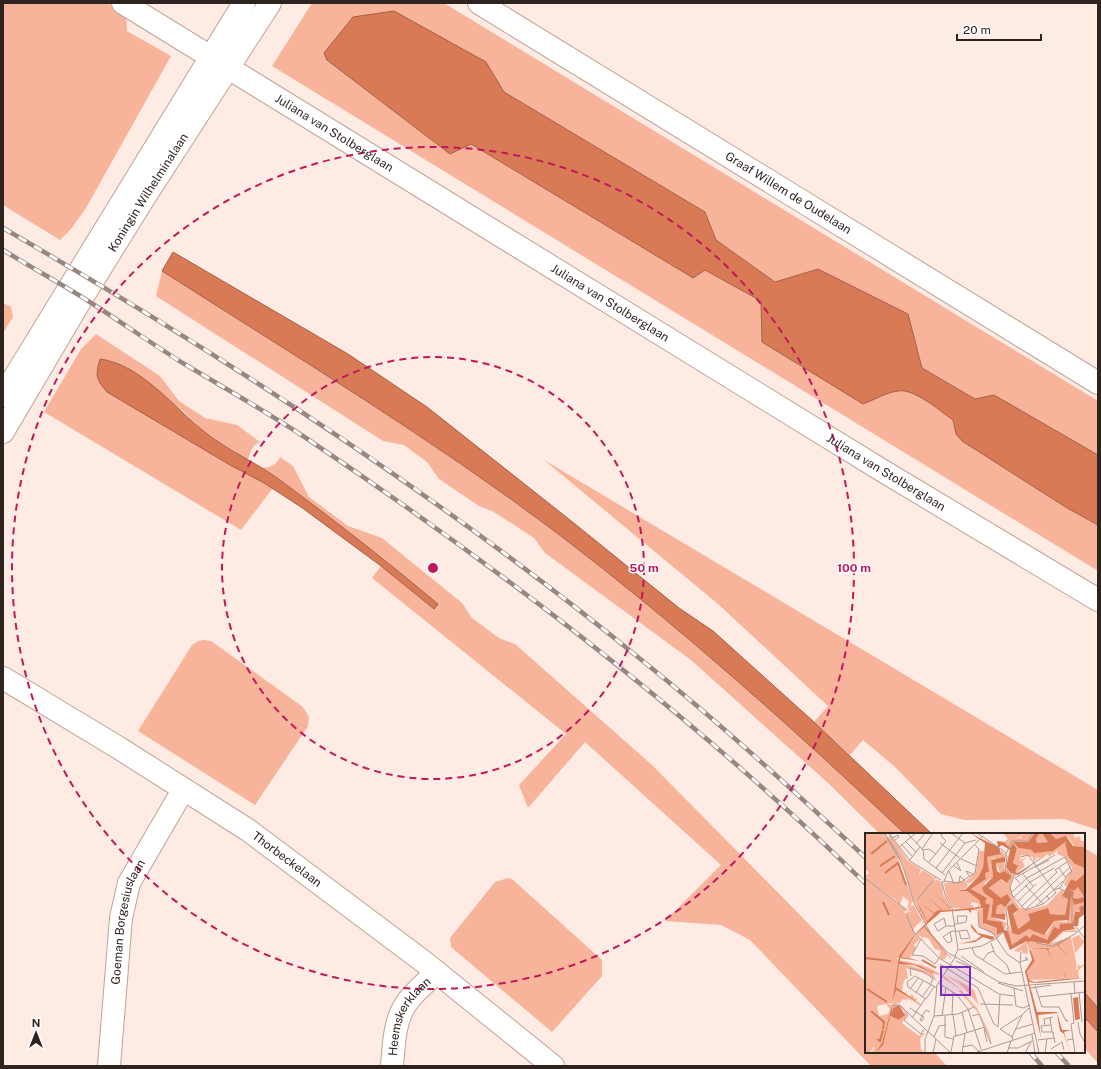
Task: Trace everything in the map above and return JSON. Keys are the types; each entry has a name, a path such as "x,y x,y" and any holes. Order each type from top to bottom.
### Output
{"street":[{"name":"Juliana van Stolberglaan","path":"123,3 218,63 876,467 1098,600"},
{"name":"Koningin Wilhelminalaan","path":"23,380 82,298 218,63 244,3"},
{"name":"Koningin Wilhelminalaan","path":"218,63 270,3"},
{"name":"Graaf Willem de Oudelaan","path":"479,3 1098,383"},
{"path":"3,396 23,380"},
{"path":"3,432 23,380"},
{"name":"Thorbeckelaan","path":"3,678 119,748 248,830 437,972 553,1066"},
{"name":"Goeman Borgesiuslaan","path":"109,1066 121,918 129,883 184,790"},
{"name":"Heemskerklaan","path":"392,1066 395,1037 400,1016 408,1000 437,972"}],"shaded area":[{"path":"3,3 107,3 126,13 127,31 171,56 86,208 71,229 60,240 3,205"},
{"path":"312,3 444,3 1098,401 1098,455 994,395 975,399 922,368 908,314 818,269 775,282 716,240 705,212 504,92 486,62 471,144 692,278 705,270 761,301 863,404 889,393 904,391 919,396 934,406 953,420 956,434 962,441 1067,508 1098,525 1098,571 272,66"},
{"path":"394,11 486,62 504,92 705,212 716,240 775,282 818,269 908,314 922,368 975,399 994,395 1098,455 1098,525 1067,508 962,441 956,434 953,420 919,396 904,391 898,391 885,394 863,404 762,342 761,301 705,270 693,278 471,144 450,154 327,60 324,53 353,17"},
{"path":"173,252 348,354 427,407 679,608 713,631 814,722 931,833 904,833 735,679 647,604 557,533 461,464 412,431 162,271"},
{"path":"162,271 412,431 509,498 602,568 691,641 778,717 904,833 879,833 827,782 691,660 545,553 534,538 494,512 479,506 439,479 427,462 404,445 383,441 156,296"},
{"path":"3,303 11,307 13,317 3,333"},
{"path":"96,334 160,376 179,401 205,418 237,425 260,442 253,447 248,460 205,433 183,411 112,361 100,360 170,430 273,488 241,530 44,412 81,349"},
{"path":"100,359 130,369 143,378 206,433 224,446 280,480 360,541 438,604 434,609 381,566 301,507 264,483 230,465 107,392 101,384 97,373"},
{"path":"280,457 293,466 309,497 348,526 382,538 462,603 472,618 499,638 515,644 652,765 865,981 865,1053 935,1053 947,1066 871,1066 750,940 721,925 665,921 721,865 585,742 528,808 519,785 566,734 372,578 381,566 434,609 438,604 386,561 279,479 260,468 273,466"},
{"path":"544,460 1098,790 1098,830 1064,819 965,820 941,814 895,767 863,740 850,755 814,722 828,706 718,604"},
{"path":"198,641 211,641 303,707 309,717 308,726 255,805 138,731 192,645"},
{"path":"1085,849 1098,856 1098,1008 1085,993"},
{"path":"508,878 512,879 602,960 602,976 552,1032 451,947 450,938 495,882"},
{"path":"1085,993 1098,1008 1098,1032 1085,1018"},
{"path":"1085,1018 1098,1032 1098,1063 1085,1049"}],"railway":[{"path":"3,228 169,327 332,432 413,487 568,602 673,685 757,758 865,857"},
{"path":"3,250 82,297 181,362 291,428 380,488 453,540 596,648 666,705 801,822 865,883"},
{"path":"1031,1053 1042,1066"},
{"path":"1057,1053 1069,1066"}]}
